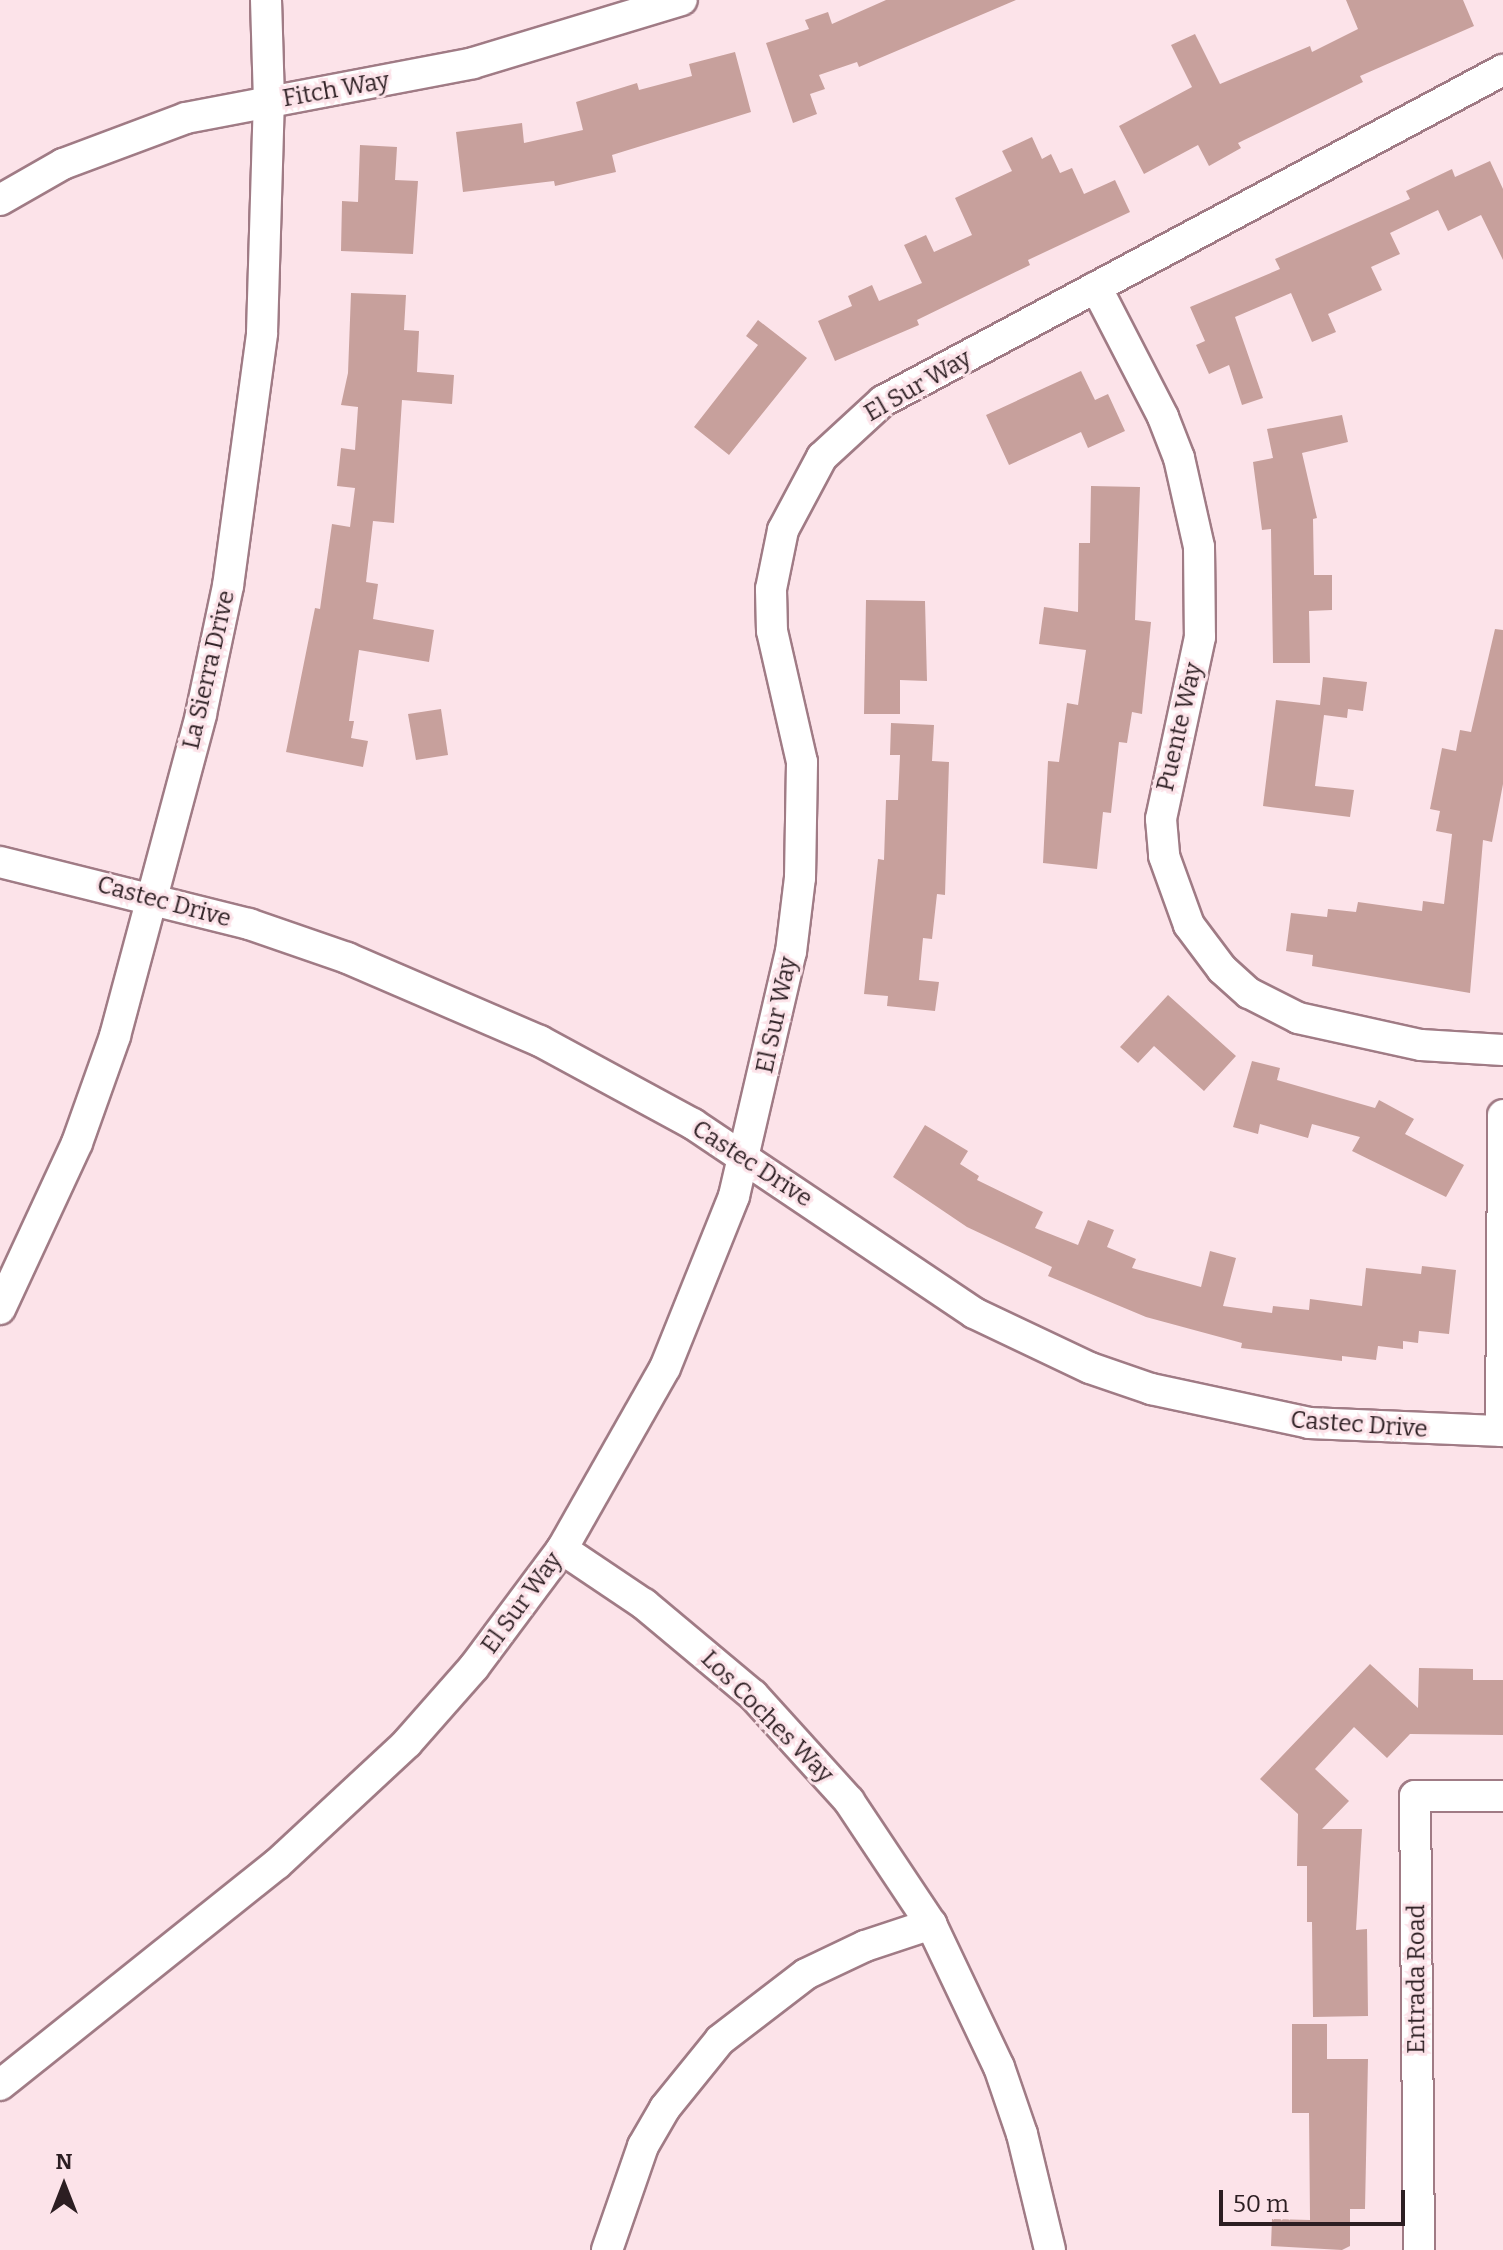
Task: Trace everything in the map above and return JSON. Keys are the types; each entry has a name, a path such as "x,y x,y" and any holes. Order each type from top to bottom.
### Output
{"street":[{"name":"La Sierra Drive","path":"0,1309 77,1143 115,1036 201,714 249,460 265,276 269,101 266,0"},
{"name":"Fitch Way","path":"0,200 63,164 123,137 186,118 473,63 682,0"},
{"name":"El Sur Way","path":"0,2085 335,1814 474,1667 562,1549 665,1368 706,1276 743,1156 777,1025 800,878 802,762 772,631 771,589 783,530 822,457 866,413 1096,287 1500,78"},
{"name":"Puente Way","path":"1096,287 1163,417 1179,458 1199,547 1200,637 1161,819 1164,856 1189,925 1222,969 1249,993 1298,1018 1421,1045 1503,1050"},
{"name":"Castec Drive","path":"0,862 153,897 319,948 445,997 632,1090 743,1156 919,1280 1031,1343 1090,1368 1151,1389 1309,1423 1502,1431"},
{"path":"1502,1431 1503,1115"},
{"name":"Los Coches Way","path":"562,1549 644,1604 753,1695 849,1801 931,1924 999,2067 1022,2134 1050,2250"},
{"name":"Entrada Road","path":"1419,2250 1415,1796 1503,1796"},
{"path":"607,2250 643,2146 665,2108 720,2040 806,1974 865,1946 931,1924"}],"building":[{"path":"886,0 1016,0 859,67 857,62 819,75 825,89 810,94 817,114 793,123 766,43 809,29 805,20 828,12 832,24"},
{"path":"1346,0 1463,0 1474,26 1360,76 1363,82 1238,143 1241,148 1209,166 1198,145 1144,174 1119,126 1192,87 1171,45 1195,34 1220,84 1310,46 1312,52 1358,29"},
{"path":"735,52 751,112 612,155 616,172 555,186 554,181 463,192 456,132 522,123 524,143 583,130 576,102 637,83 639,90 692,76 689,64"},
{"path":"1032,137 1042,159 1051,154 1060,173 1072,168 1084,194 1115,180 1130,212 1028,260 1030,265 917,320 919,325 835,361 818,321 852,306 848,296 872,285 879,301 922,283 904,245 926,235 934,252 972,235 955,198 1012,171 1002,151"},
{"path":"360,145 397,147 395,180 418,181 413,254 341,251 342,201 358,202"},
{"path":"1490,161 1503,189 1503,260 1481,215 1448,231 1438,210 1390,233 1400,254 1371,267 1382,290 1328,314 1336,332 1312,342 1291,293 1235,317 1263,398 1242,405 1229,365 1209,374 1196,345 1205,341 1190,307 1280,269 1275,259 1410,199 1406,191 1452,169 1455,177"},
{"path":"351,293 406,295 404,330 419,331 417,372 454,375 452,404 402,400 394,523 373,521 366,582 378,584 373,619 434,630 429,662 359,650 349,721 354,721 351,738 368,741 363,767 286,752 315,608 320,609 332,524 350,527 355,488 337,486 341,448 355,450 358,407 341,405 348,373"},
{"path":"758,320 807,358 729,455 694,427 758,345 746,336"},
{"path":"1081,371 1095,400 1108,394 1125,431 1088,448 1081,432 1009,465 986,415"},
{"path":"1342,415 1348,442 1302,453 1317,518 1313,519 1314,575 1332,575 1332,610 1309,611 1310,663 1273,663 1271,529 1262,530 1253,462 1273,458 1267,429"},
{"path":"1091,486 1140,487 1135,620 1151,622 1142,714 1132,712 1127,743 1119,742 1111,813 1103,812 1097,869 1043,863 1048,761 1059,762 1067,703 1078,705 1086,650 1039,644 1044,607 1078,612 1079,543 1090,543"},
{"path":"866,600 925,601 927,681 900,680 900,714 864,714"},
{"path":"1495,629 1503,630 1503,784 1492,842 1483,840 1470,993 1312,966 1313,955 1286,951 1291,913 1327,917 1328,909 1356,912 1358,902 1422,911 1423,901 1444,904 1452,834 1436,831 1440,811 1430,809 1442,748 1456,751 1460,730 1471,732"},
{"path":"1323,677 1367,682 1363,711 1348,709 1347,718 1324,715 1315,786 1354,790 1350,817 1263,806 1276,700 1320,705"},
{"path":"441,709 448,755 416,760 408,714"},
{"path":"891,723 934,725 932,761 949,762 945,895 937,894 932,939 923,938 919,980 939,982 935,1011 887,1006 888,996 864,994 878,859 884,860 886,800 898,800 900,755 890,755"},
{"path":"1168,995 1236,1056 1204,1091 1154,1046 1138,1063 1120,1047"},
{"path":"1252,1061 1280,1068 1277,1080 1375,1108 1379,1100 1414,1119 1405,1134 1464,1165 1446,1197 1352,1151 1360,1137 1312,1124 1308,1138 1260,1124 1258,1134 1233,1127"},
{"path":"925,1125 968,1151 960,1164 979,1176 977,1180 1043,1212 1035,1228 1078,1245 1088,1220 1114,1230 1107,1247 1136,1259 1132,1268 1201,1287 1210,1251 1236,1258 1223,1306 1272,1313 1273,1306 1309,1310 1310,1299 1362,1306 1366,1268 1421,1274 1422,1266 1456,1270 1449,1334 1419,1331 1418,1343 1403,1341 1403,1349 1378,1346 1376,1360 1342,1356 1342,1361 1241,1348 1242,1343 1146,1317 1048,1276 1052,1267 967,1227 893,1177"},
{"path":"1370,1664 1418,1708 1419,1668 1473,1669 1473,1680 1503,1680 1503,1735 1410,1734 1387,1758 1354,1727 1315,1769 1349,1801 1322,1829 1362,1829 1356,1930 1367,1929 1368,2016 1313,2017 1312,1922 1307,1922 1307,1866 1297,1866 1298,1814 1260,1779"},
{"path":"1292,2024 1327,2024 1327,2059 1368,2059 1365,2209 1350,2209 1350,2246 1342,2250 1271,2246 1272,2219 1310,2220 1309,2113 1292,2113"}]}
